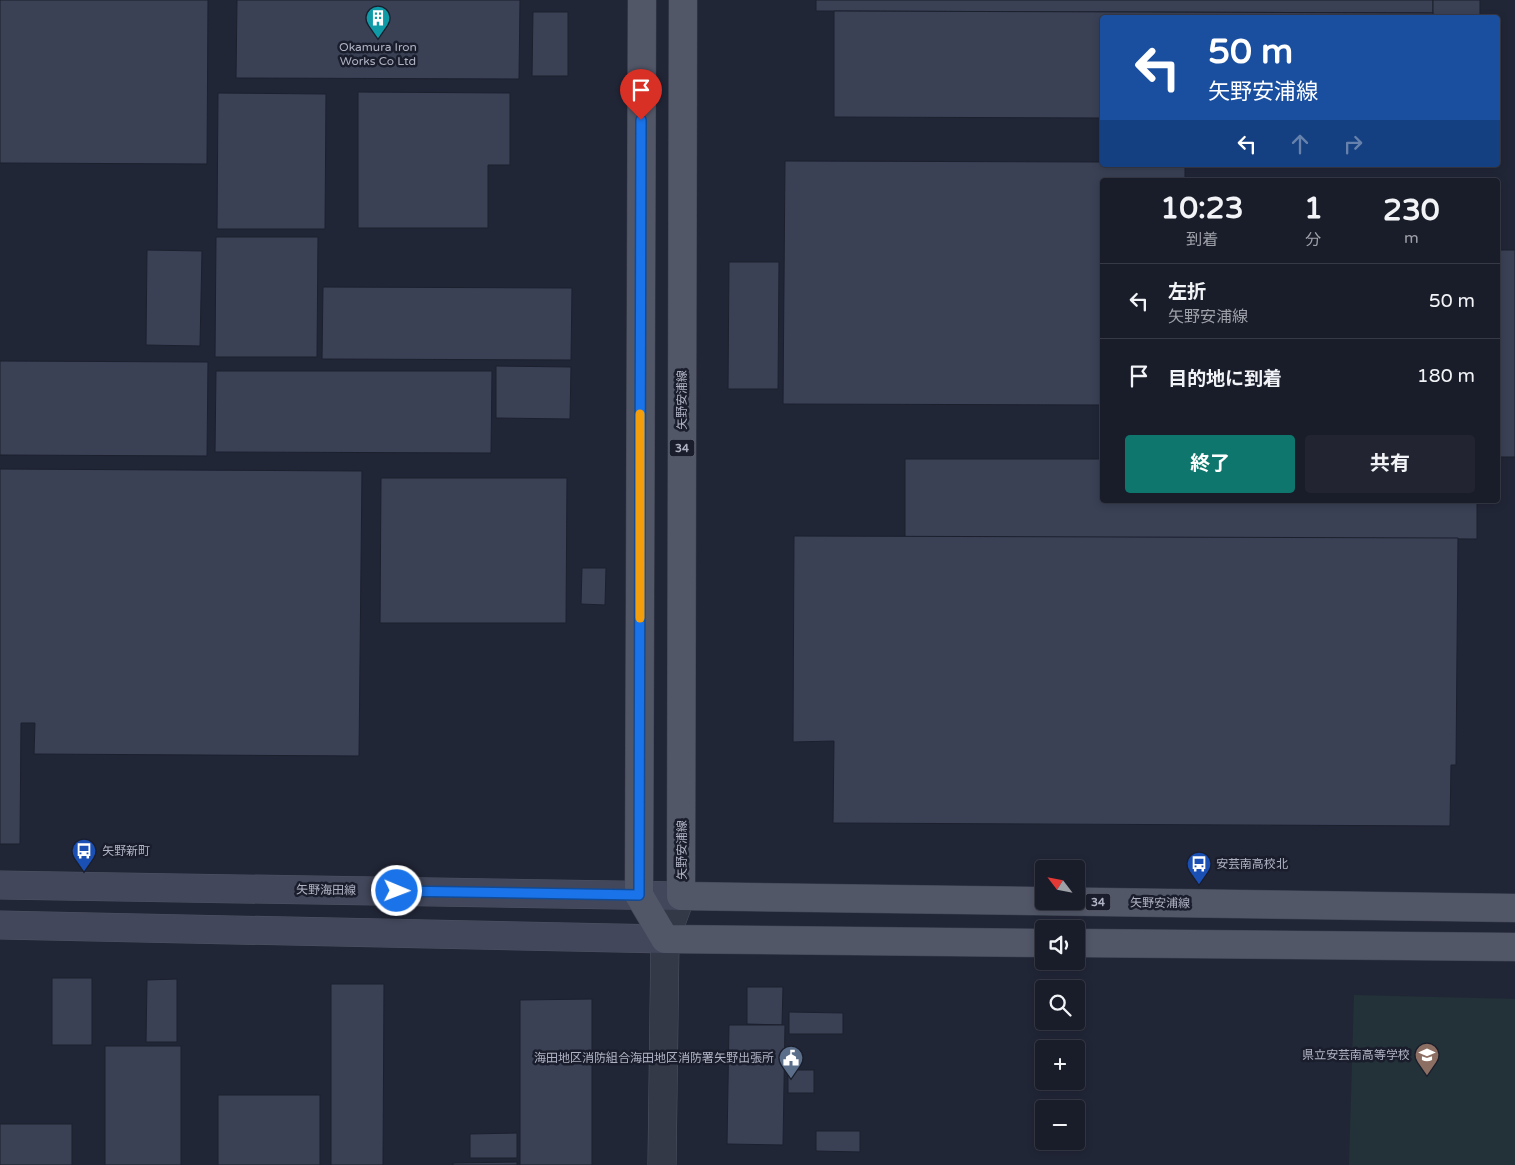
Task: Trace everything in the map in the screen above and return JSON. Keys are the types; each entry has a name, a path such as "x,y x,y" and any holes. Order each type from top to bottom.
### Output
{"main road":[{"path":"642,0 639,895 665,939"},
{"name":"矢野安浦線","path":"683,0 682,896 1515,908"},
{"name":"矢野海田線","path":"0,885 682,896"},
{"path":"0,925 665,939 1035,943"},
{"path":"1085,943 1515,947"}],"street":[{"path":"662,1165 665,939 682,896"}],"shaded area":[{"name":"県立安芸南高等学校","path":"1354,995 1515,999 1515,1165 1349,1165"}],"building":[{"path":"0,0 208,0 207,164 0,163"},
{"name":"Okamura Iron Works Co Ltd","path":"237,0 520,0 519,79 236,78"},
{"path":"816,0 1433,0 1433,13 816,11"},
{"path":"1433,0 1480,0 1480,15 1433,15"},
{"path":"834,11 1433,13 1433,15 1100,15 1100,118 834,117"},
{"path":"533,12 568,12 568,76 532,76"},
{"path":"358,92 510,93 510,165 488,165 488,228 358,228"},
{"path":"218,93 326,94 325,229 217,229"},
{"path":"785,161 1100,162 1100,167 1185,167 1185,178 1100,178 1100,405 783,404"},
{"path":"216,237 318,237 317,357 215,357"},
{"path":"147,250 202,251 200,346 146,345"},
{"path":"1500,250 1515,250 1515,457 1500,457"},
{"path":"729,262 779,262 778,389 728,389"},
{"path":"323,287 572,288 571,360 322,359"},
{"path":"0,361 208,362 207,456 0,455"},
{"path":"496,366 571,367 570,419 496,418"},
{"path":"216,371 492,371 491,453 215,452"},
{"path":"905,459 1100,459 1100,503 1477,503 1477,539 905,537"},
{"path":"0,469 362,471 359,756 34,754 35,723 21,723 20,844 0,844"},
{"path":"381,478 567,478 566,623 380,623"},
{"path":"794,536 1458,538 1456,765 1451,765 1450,826 833,823 834,741 793,742"},
{"path":"582,568 606,568 605,605 581,604"},
{"path":"52,978 92,978 92,1045 52,1045"},
{"path":"177,979 177,1042 146,1042 147,980"},
{"path":"331,984 384,984 383,1165 331,1165"},
{"path":"747,987 783,987 782,1025 747,1024"},
{"path":"592,999 592,1165 520,1165 520,1000"},
{"path":"789,1012 843,1013 843,1034 789,1034"},
{"path":"729,1025 785,1025 783,1145 727,1144"},
{"path":"105,1046 181,1046 181,1165 105,1165"},
{"path":"788,1070 814,1070 814,1093 788,1093"},
{"path":"218,1095 320,1095 320,1165 218,1165"},
{"path":"0,1124 72,1124 72,1165 0,1165"},
{"path":"816,1131 860,1131 860,1152 816,1151"},
{"path":"517,1133 517,1158 470,1158 470,1134"},
{"path":"517,1162 517,1165 453,1165 453,1163"}],"slow traffic":[{"path":"640,414 640,618"}],"place":[{"name":"Okamura Iron Works Co Ltd","path":"378,39"},
{"name":"矢野新町","path":"84,872"},
{"name":"安芸南高校北","path":"1199,885"},
{"name":"県立安芸南高等学校","path":"1427,1076"},
{"name":"海田地区消防組合海田地区消防署矢野出張所","path":"791,1079"}],"route":[{"path":"397,891 639,895 641,120"}]}
